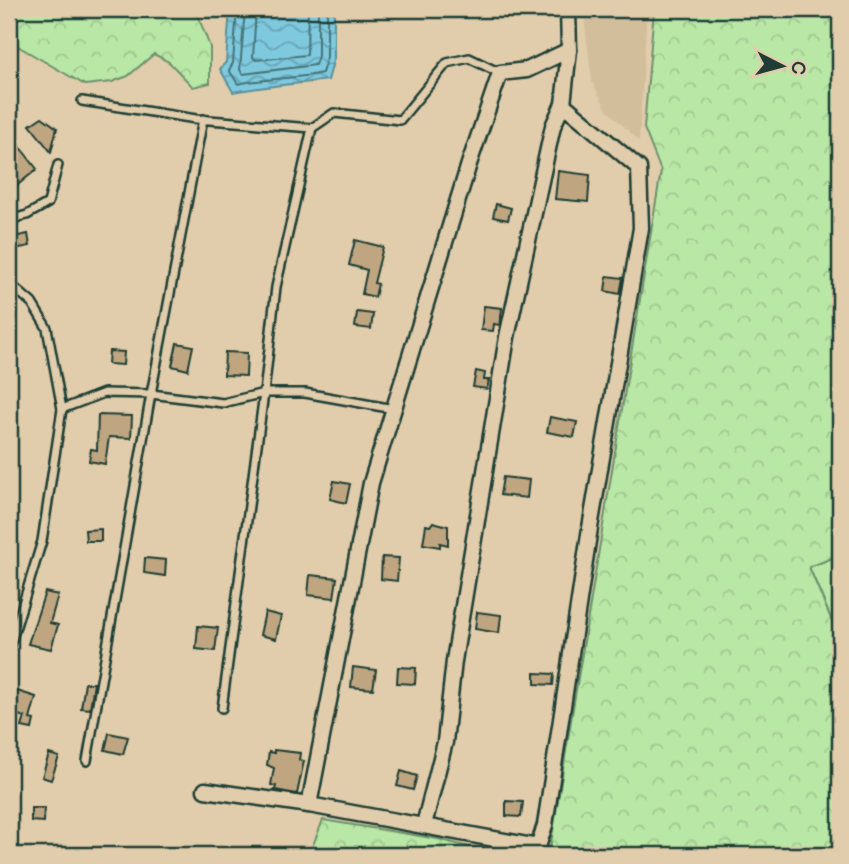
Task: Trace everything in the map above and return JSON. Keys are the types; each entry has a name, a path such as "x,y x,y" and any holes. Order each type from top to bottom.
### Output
{"street":[{"path":"424,825 445,742 454,661 507,337 553,126 563,104 569,50 568,9"},
{"path":"309,805 371,483 465,177 500,73 527,70 569,50"},
{"path":"205,790 309,805 538,847 545,825 590,528 641,228 639,168 563,104"}],"lane":[{"path":"82,101 203,119 312,128 334,113 400,120 447,63 469,58 500,73"},
{"path":"87,761 151,394 203,119"},
{"path":"222,708 276,288 312,128"},
{"path":"9,220 27,215 48,204 58,165"},
{"path":"9,284 32,303 47,328 62,409 42,541 9,649"},
{"path":"62,409 104,393 151,394 223,403 264,393 305,393 394,409"}],"shaded area":[{"path":"583,9 647,9 639,141 607,110 592,82"}],"green space":[{"path":"9,9 202,9 198,16 210,47 210,83 193,87 169,62 154,54 128,76 112,82 85,85 9,41"},
{"path":"654,9 840,9 840,555 809,567 840,640 840,855 549,855 661,171 644,128"},
{"path":"840,555 840,640 809,567"},
{"path":"323,820 438,839 500,855 309,855"}],"water":[{"path":"230,9 334,9 334,58 328,80 233,92 220,69 226,62"}],"building":[{"path":"42,117 57,128 51,152 30,125"},
{"path":"20,147 37,169 14,188 9,181 9,157"},
{"path":"558,171 590,175 588,202 555,199"},
{"path":"496,204 511,208 508,220 493,217"},
{"path":"28,234 30,246 9,250 9,238"},
{"path":"355,240 383,247 374,283 378,284 375,297 362,294 367,270 349,265"},
{"path":"607,276 623,278 620,294 605,291"},
{"path":"484,306 502,308 500,325 494,324 493,331 481,330"},
{"path":"357,312 373,314 371,329 355,327"},
{"path":"177,343 193,346 188,370 172,366"},
{"path":"109,351 124,352 123,365 108,364"},
{"path":"225,352 247,353 246,376 224,375"},
{"path":"476,371 485,373 484,380 489,380 487,389 473,387"},
{"path":"98,415 132,416 131,438 109,437 105,464 89,461 91,449 97,450"},
{"path":"550,417 577,422 574,437 547,432"},
{"path":"503,477 529,480 527,498 500,495"},
{"path":"334,481 350,484 346,503 330,499"},
{"path":"433,522 448,526 448,545 440,543 440,547 423,544 426,525 430,526"},
{"path":"101,529 101,541 86,541 85,530"},
{"path":"382,557 399,558 397,581 381,579"},
{"path":"145,558 166,560 165,576 144,573"},
{"path":"310,575 337,578 334,598 308,595"},
{"path":"45,592 58,595 50,623 58,625 51,649 28,644"},
{"path":"265,612 281,616 276,639 260,635"},
{"path":"477,612 501,615 499,633 475,629"},
{"path":"198,626 218,628 215,651 196,649"},
{"path":"353,667 376,670 373,689 351,687"},
{"path":"398,667 416,668 415,684 397,683"},
{"path":"535,673 554,674 553,685 535,684"},
{"path":"85,683 94,683 90,709 81,708"},
{"path":"17,691 36,697 30,719 34,720 32,729 22,727 25,717 11,713"},
{"path":"109,733 128,737 123,754 105,750"},
{"path":"274,750 300,753 299,760 304,761 297,794 275,790 276,786 271,785 274,768 267,765 269,752 274,753"},
{"path":"49,754 59,757 51,780 42,777"},
{"path":"401,771 417,776 413,790 397,786"},
{"path":"506,801 523,802 521,817 506,816"},
{"path":"31,808 44,808 43,822 31,821"}]}
